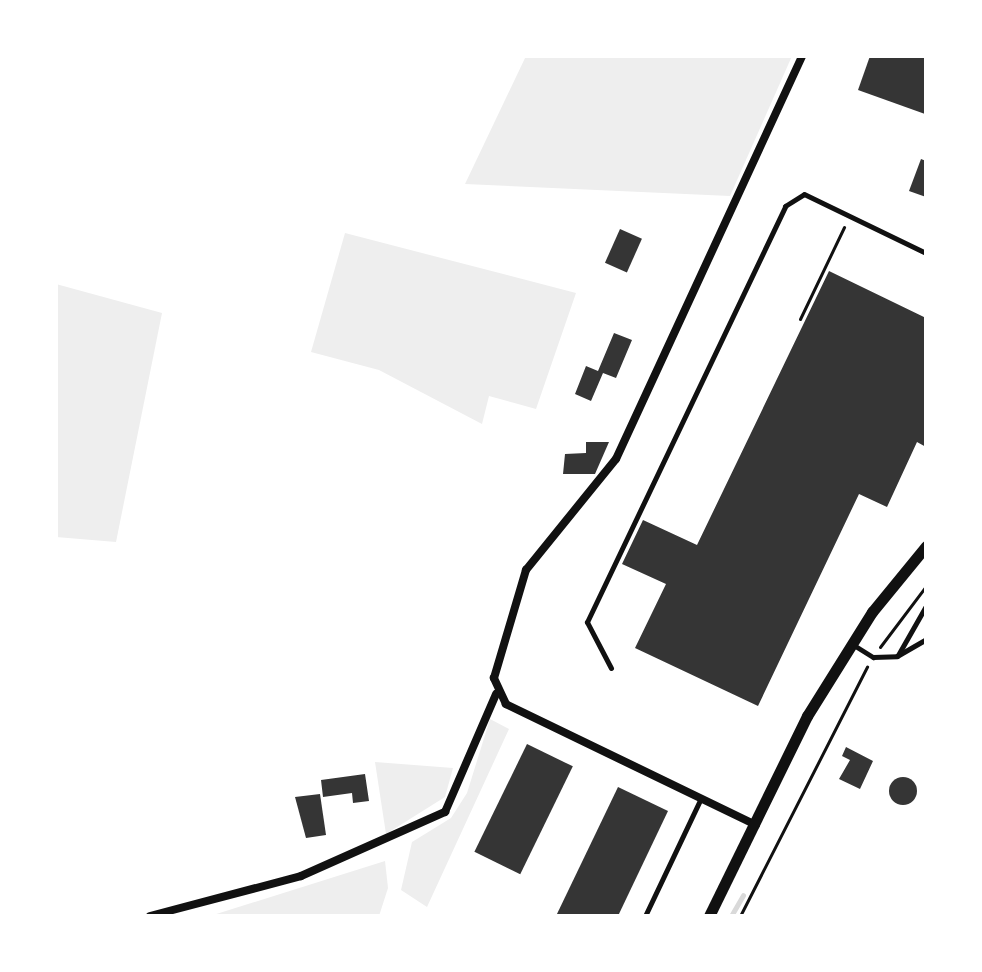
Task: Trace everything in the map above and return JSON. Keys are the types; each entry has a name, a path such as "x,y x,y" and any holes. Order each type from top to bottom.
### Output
{"street":[{"path":"150,916 301,876 445,812 496,694 494,678 526,570 616,459 802,56"},
{"path":"709,916 851,643 926,546"},
{"path":"496,694 756,825"}],"lane":[{"path":"611,668 587,622 785,206 804,194 926,253"},
{"path":"897,656 926,606"},
{"path":"851,643 873,657 897,656 926,639"},
{"path":"645,916 701,798"}],"path":[{"path":"800,319 849,216"},
{"path":"740,916 873,657 926,586"}],"shaded area":[{"path":"526,56 792,56 730,196 465,184"},
{"path":"345,233 576,293 536,409 489,396 482,424 379,370 311,352"},
{"path":"56,284 162,313 116,542 56,537"},
{"path":"490,719 509,729 427,907 401,890 412,842 451,818 467,793"},
{"path":"375,762 453,768 445,797 386,834"},
{"path":"385,861 388,888 379,916 210,916"}],"building":[{"path":"870,56 926,56 925,114 858,90"},
{"path":"921,159 926,161 926,197 909,191"},
{"path":"620,229 642,239 627,273 605,263"},
{"path":"829,271 926,318 926,447 917,442 887,507 859,494 758,706 635,648 666,584 622,564 643,520 697,545"},
{"path":"614,333 632,340 616,378 603,373 591,401 575,394 586,366 598,371"},
{"path":"586,442 609,442 595,474 563,474 565,454 586,453"},
{"path":"527,744 573,766 520,874 474,852"},
{"path":"846,747 873,761 860,789 839,779 850,760 842,756"},
{"path":"365,774 369,801 353,803 352,793 323,797 321,780"},
{"path":"903,777 913,781 917,791 913,801 903,805 893,801 889,791 893,781"},
{"path":"618,787 668,811 618,916 556,916"},
{"path":"320,794 326,835 306,838 295,797"}],"waterway":[{"path":"731,916 743,895"}]}
